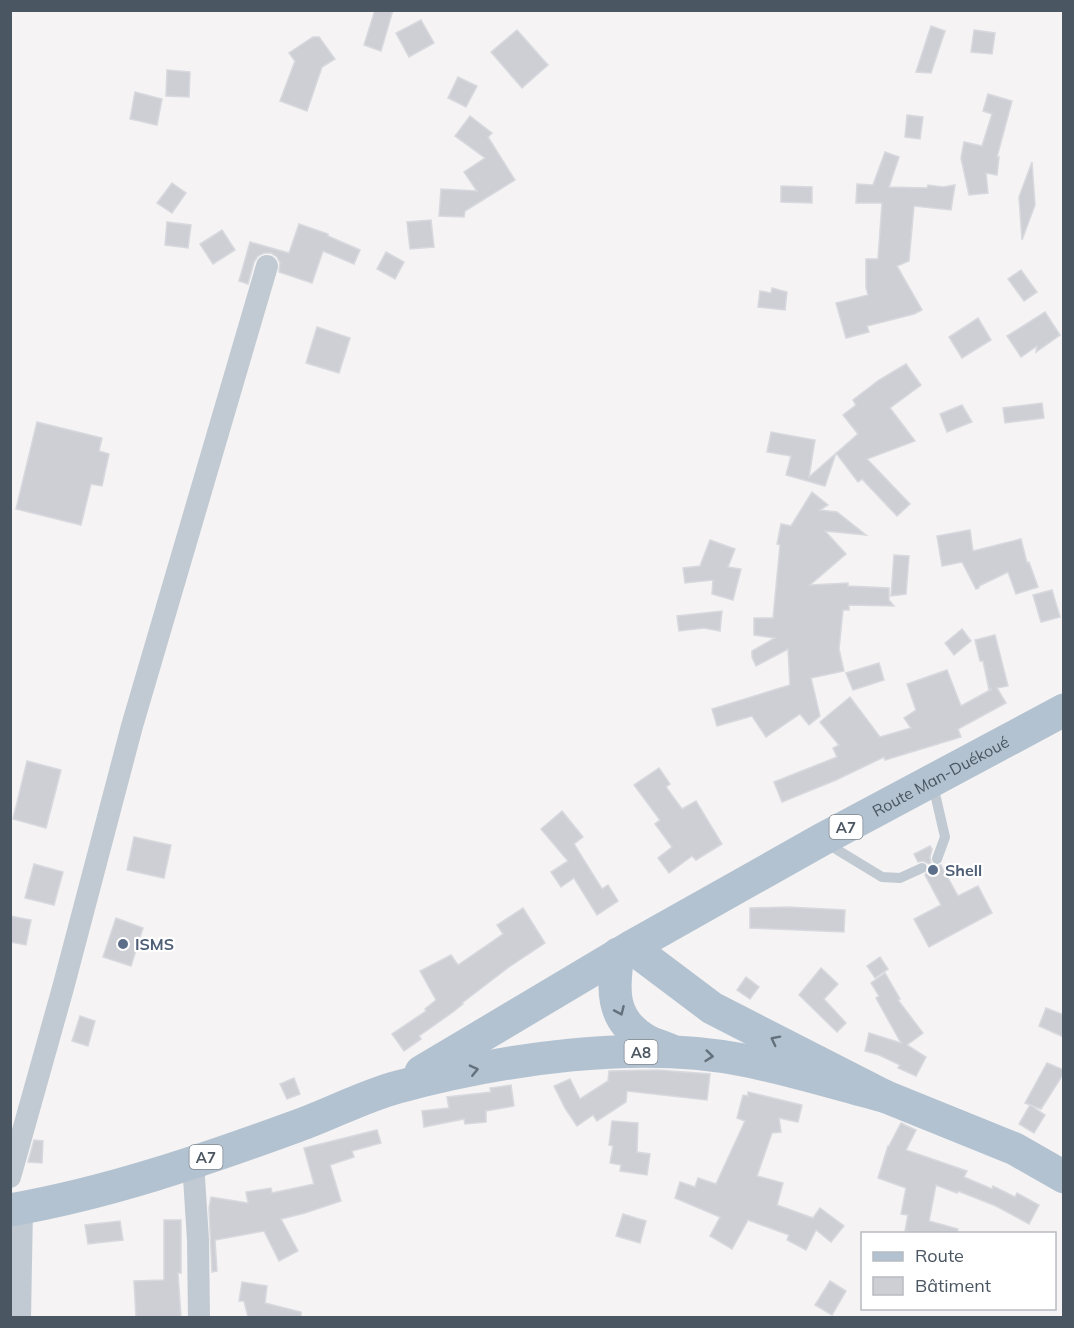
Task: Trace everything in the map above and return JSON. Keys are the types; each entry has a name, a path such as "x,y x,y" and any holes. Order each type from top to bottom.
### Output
{"main road":[{"name":"Route Man-Duékoué","path":"624,950 821,840 1064,710"},
{"name":"A8","path":"674,1052 643,1039 626,1024 617,1007 614,987 624,950 712,1008 884,1096 1015,1149 1064,1177"},
{"name":"A7","path":"16,1209 61,1200 193,1162 297,1126 396,1087 624,950"},
{"name":"A8","path":"396,1087 486,1067 557,1057 623,1052 674,1052 742,1060 884,1096"}],"street":[{"path":"10,1177 63,988 132,726 267,266"},
{"path":"193,1162 198,1240 199,1317"},
{"path":"16,1209 20,1317"}],"lane":[{"path":"932,782 945,837 938,858"},
{"path":"821,840 882,877 900,878 922,868"}],"building":[{"path":"375,10 393,10 381,51 364,45"},
{"path":"421,20 434,43 409,57 396,33"},
{"path":"931,26 945,31 931,73 916,72"},
{"path":"517,30 548,65 522,88 491,52"},
{"path":"974,30 995,33 992,54 971,52"},
{"path":"313,37 319,37 335,59 322,67 307,111 280,101 295,61 289,53"},
{"path":"167,70 190,72 189,97 166,96"},
{"path":"458,77 477,86 466,107 448,98"},
{"path":"135,92 162,99 157,125 130,119"},
{"path":"988,94 1012,101 997,157 999,157 997,175 986,173 988,193 969,195 961,158 964,142 982,146 992,114 983,111"},
{"path":"907,115 923,117 920,139 905,137"},
{"path":"470,116 492,133 488,137 515,180 465,211 464,217 439,216 441,189 477,191 464,172 485,158 455,136"},
{"path":"885,152 899,157 889,187 927,188 928,185 943,187 955,185 951,210 914,206 909,261 897,266 922,310 867,326 869,332 846,338 836,303 868,295 866,259 878,259 882,203 856,203 857,184 873,185"},
{"path":"1032,162 1035,205 1022,240 1019,197"},
{"path":"172,183 186,193 172,213 157,203"},
{"path":"781,186 812,187 812,203 781,202"},
{"path":"431,220 434,247 410,249 407,222"},
{"path":"167,222 191,225 188,248 165,245"},
{"path":"299,224 328,234 360,250 354,264 323,251 312,283 279,272 280,263 277,257 271,253 264,253 254,262 248,284 239,281 250,242 289,253"},
{"path":"222,230 235,250 213,264 200,244"},
{"path":"386,252 404,262 395,279 377,269"},
{"path":"1021,270 1037,292 1024,301 1008,279"},
{"path":"772,288 787,292 785,310 758,307 760,291 771,293"},
{"path":"1045,312 1060,335 1036,352 1037,346 1021,357 1007,336"},
{"path":"978,318 991,340 962,358 949,337"},
{"path":"317,327 350,338 339,373 306,363"},
{"path":"906,364 921,385 890,408 915,441 867,459 910,504 897,516 862,479 858,482 836,453 858,434 843,415 856,405 853,400 879,380"},
{"path":"1042,403 1044,418 1005,423 1003,408"},
{"path":"962,405 972,422 947,432 940,414"},
{"path":"37,422 102,438 99,451 109,454 102,486 91,484 81,525 16,509"},
{"path":"771,432 815,440 809,477 836,453 825,486 786,475 791,456 767,452"},
{"path":"812,492 828,505 820,510 837,512 866,535 825,531 846,554 810,585 848,583 848,586 889,588 889,600 894,606 849,605 849,610 843,610 839,649 844,671 811,678 820,716 809,725 800,714 766,737 752,716 717,726 712,709 790,685 788,649 756,666 752,651 775,638 754,635 754,618 773,618 780,545 777,544 781,524 791,526"},
{"path":"970,530 973,551 1021,539 1027,563 1029,562 1038,587 1016,594 1008,572 976,589 962,562 942,566 937,536"},
{"path":"710,540 735,549 728,567 741,569 733,600 712,594 713,580 685,583 683,568 700,566"},
{"path":"894,555 909,556 906,594 891,596"},
{"path":"1052,590 1060,617 1041,622 1033,595"},
{"path":"722,611 720,631 704,628 679,631 677,616"},
{"path":"962,629 971,641 954,655 945,643"},
{"path":"995,635 1008,686 997,688 1006,703 958,729 961,737 885,760 884,757 782,802 774,782 837,757 833,748 839,745 820,722 850,697 880,737 911,728 904,718 916,710 907,684 947,670 961,706 992,689 989,690 983,661 980,661 975,640"},
{"path":"879,663 884,680 853,690 846,673"},
{"path":"27,761 61,770 46,828 13,819"},
{"path":"659,768 670,784 666,787 682,809 696,801 722,844 696,860 692,856 669,873 658,858 672,847 655,824 660,820 634,785"},
{"path":"562,811 583,837 574,844 602,889 608,885 618,901 597,915 574,878 561,887 551,872 568,861 541,829"},
{"path":"134,837 171,845 164,878 127,870"},
{"path":"930,846 932,849 931,863 935,866 941,865 958,896 978,886 992,913 929,947 914,919 941,905 925,875 929,864 923,861 918,862 914,854"},
{"path":"34,864 63,872 54,905 25,898"},
{"path":"523,908 545,943 462,1003 419,1036 421,1039 404,1051 392,1034 426,1011 425,1009 436,1000 420,971 451,955 458,965 503,934 497,925"},
{"path":"750,908 845,910 844,932 750,928"},
{"path":"10,916 31,920 26,945 10,942"},
{"path":"116,918 143,928 131,966 103,957"},
{"path":"880,957 888,969 875,978 867,966"},
{"path":"821,968 838,984 824,999 846,1023 837,1032 799,995"},
{"path":"885,973 900,999 898,1000 923,1033 907,1045 926,1057 916,1076 898,1068 900,1065 865,1051 869,1033 901,1043 876,998 879,996 871,983"},
{"path":"746,977 759,987 750,999 737,990"},
{"path":"1046,1008 1064,1015 1064,1037 1039,1026"},
{"path":"80,1016 95,1021 88,1046 72,1041"},
{"path":"1047,1063 1064,1070 1064,1073 1041,1109 1025,1103"},
{"path":"658,1070 710,1074 707,1100 627,1091 626,1102 597,1121 593,1115 577,1126 554,1086 570,1079 580,1099 608,1081 609,1071"},
{"path":"294,1078 300,1094 287,1099 280,1084"},
{"path":"511,1085 514,1106 486,1111 486,1122 465,1124 464,1119 424,1127 422,1111 449,1108 447,1097 491,1092 490,1088"},
{"path":"748,1092 802,1105 798,1122 779,1118 781,1132 772,1133 757,1176 783,1183 777,1205 813,1218 820,1208 844,1226 831,1242 816,1230 806,1250 787,1240 789,1235 748,1220 732,1249 710,1236 720,1217 675,1198 680,1182 695,1187 698,1178 716,1184 745,1121 737,1118 743,1095 748,1096"},
{"path":"1030,1105 1045,1115 1034,1133 1019,1124"},
{"path":"612,1121 638,1123 637,1152 650,1154 647,1175 620,1171 621,1165 610,1163 613,1146 609,1145"},
{"path":"901,1123 916,1130 906,1150 967,1171 964,1177 992,1189 993,1186 1015,1197 1017,1193 1039,1205 1029,1224 996,1206 936,1185 929,1221 958,1229 957,1232 905,1231 908,1215 901,1214 906,1188 878,1178 889,1146"},
{"path":"377,1130 381,1143 352,1151 354,1157 330,1165 341,1201 281,1219 298,1251 279,1261 264,1231 215,1240 217,1271 212,1272 209,1208 211,1197 248,1203 246,1192 271,1188 272,1193 314,1184 304,1148"},
{"path":"34,1140 43,1141 42,1163 28,1162"},
{"path":"623,1214 646,1221 640,1243 616,1236"},
{"path":"164,1220 181,1220 181,1273 178,1273 181,1317 136,1317 134,1281 164,1280"},
{"path":"120,1221 123,1240 88,1244 85,1225"},
{"path":"830,1281 846,1291 832,1315 815,1305"},
{"path":"242,1282 267,1286 265,1303 301,1312 301,1317 248,1317 244,1301 239,1301"}],"place":[{"name":"Shell","path":"933,870"},
{"name":"ISMS","path":"123,944"}]}
